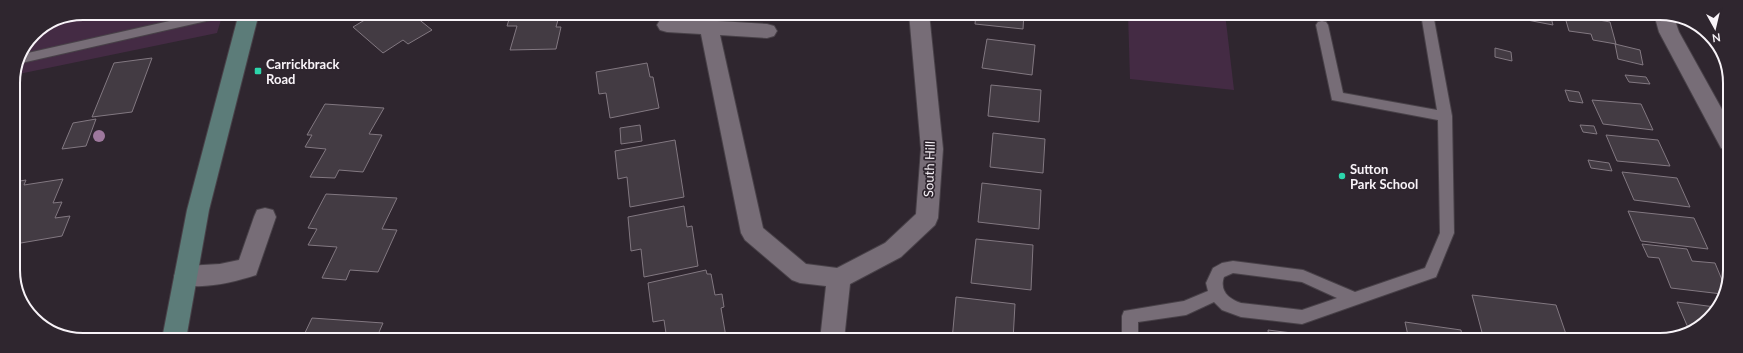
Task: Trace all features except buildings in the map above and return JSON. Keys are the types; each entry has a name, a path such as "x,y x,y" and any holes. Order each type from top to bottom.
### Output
{"main road":[{"path":"175,333 198,210 247,20"}],"street":[{"name":"South Hill","path":"839,278 893,250 927,218 932,149 920,20"},
{"path":"1665,21 1669,32 1723,131"},
{"path":"667,25 767,31"},
{"path":"709,27 753,233 800,273 839,278 833,333"},
{"path":"186,276 220,274 248,268 265,217"}],"lane":[{"path":"25,58 193,20"},
{"path":"1356,299 1304,276 1233,267 1222,270 1215,277 1214,288 1216,294 1235,309 1302,317 1356,299 1432,272 1446,233 1445,116 1428,20"},
{"path":"1322,25 1337,97 1445,116"},
{"path":"1130,333 1130,316 1186,308 1216,294"}],"shaded area":[{"path":"221,20 217,33 21,74 25,59 38,38 59,25 70,21"},
{"path":"1128,20 1226,20 1234,90 1130,79"}],"place":[{"name":"Carrickbrack Road","path":"258,71"},
{"name":"Sutton Park School","path":"1342,176"}]}
